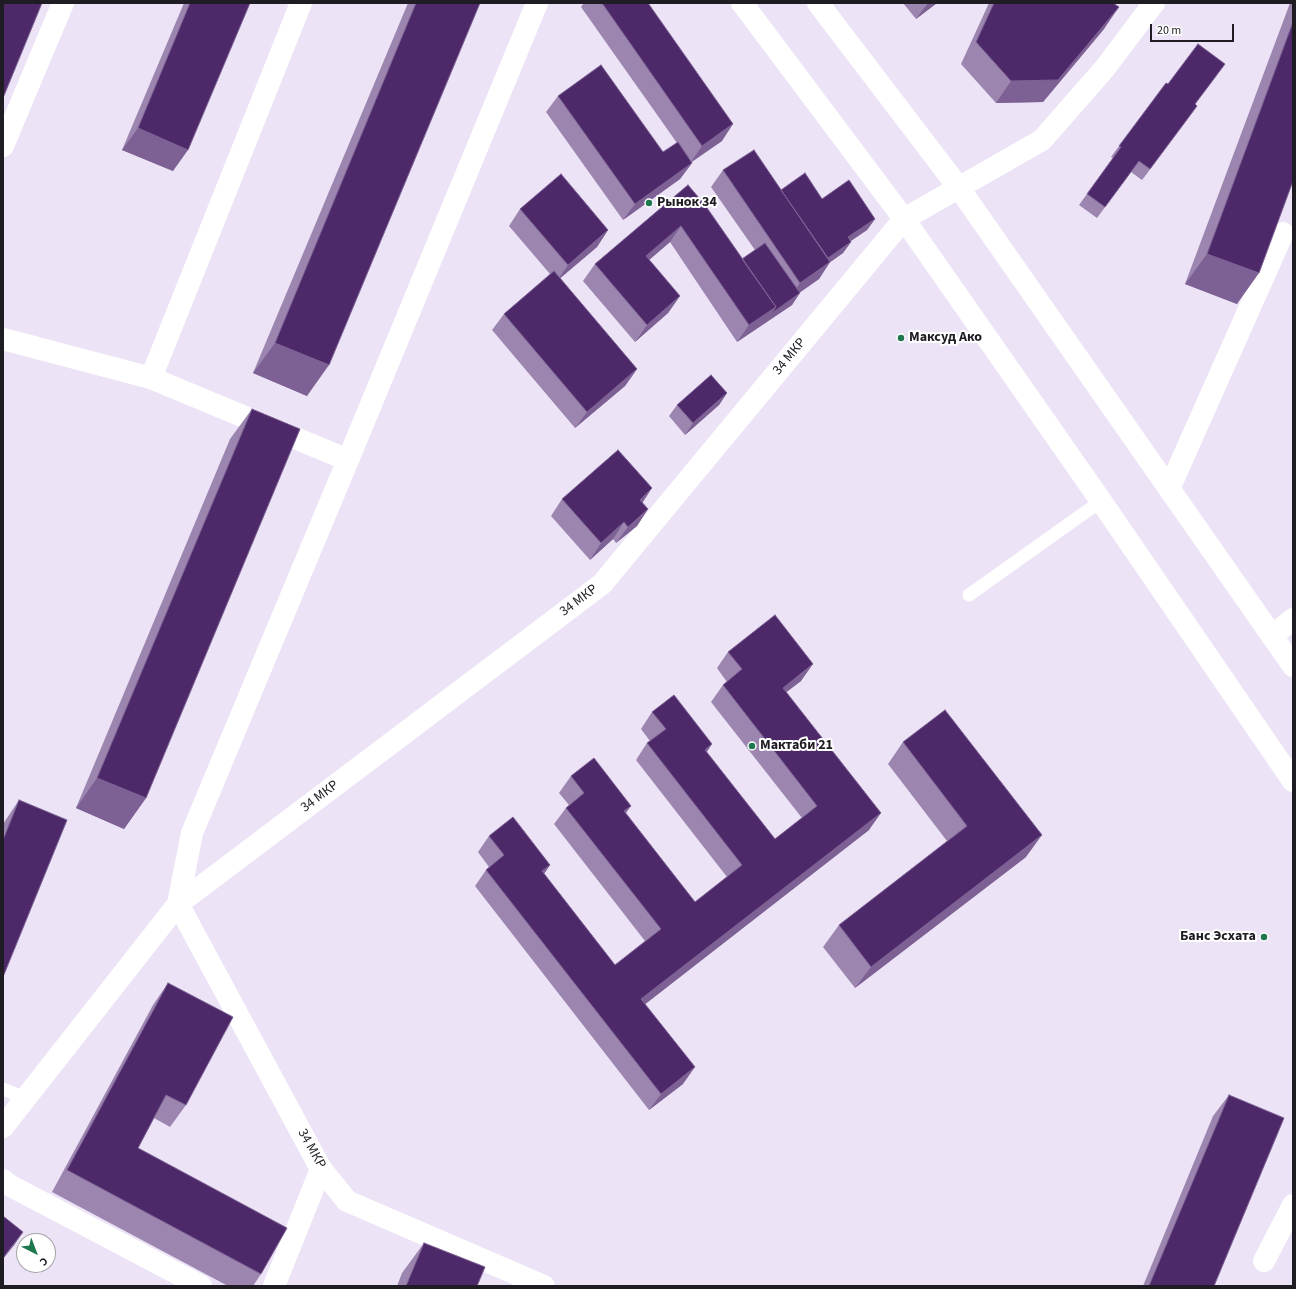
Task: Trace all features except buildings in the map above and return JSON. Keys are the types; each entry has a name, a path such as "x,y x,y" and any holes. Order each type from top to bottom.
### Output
{"street":[{"path":"3,146 63,3"},
{"path":"151,378 301,3"},
{"name":"34 МКР","path":"537,3 192,833 178,904 321,1169 347,1201 544,1286"},
{"path":"742,3 904,219 1101,501 1293,781"},
{"path":"818,3 958,188 1293,666"},
{"path":"904,219 1042,140 1105,68 1154,3"},
{"name":"34 МКР","path":"3,1127 178,904 602,584 904,219"},
{"path":"1169,489 1283,233"},
{"path":"3,339 151,378 348,460"},
{"path":"1272,636 1293,619"},
{"path":"274,1286 321,1169"},
{"path":"3,1180 11,1186 201,1286"},
{"path":"1264,1261 1293,1206"}],"lane":[{"path":"969,595 1101,501"},
{"path":"3,1089 25,1098"}],"place":[{"name":"Рынок 34","path":"649,203"},
{"name":"Максуд Ако","path":"901,338"},
{"name":"Мактаби 21","path":"752,746"},
{"name":"Банс Эсхата","path":"1264,937"}]}
